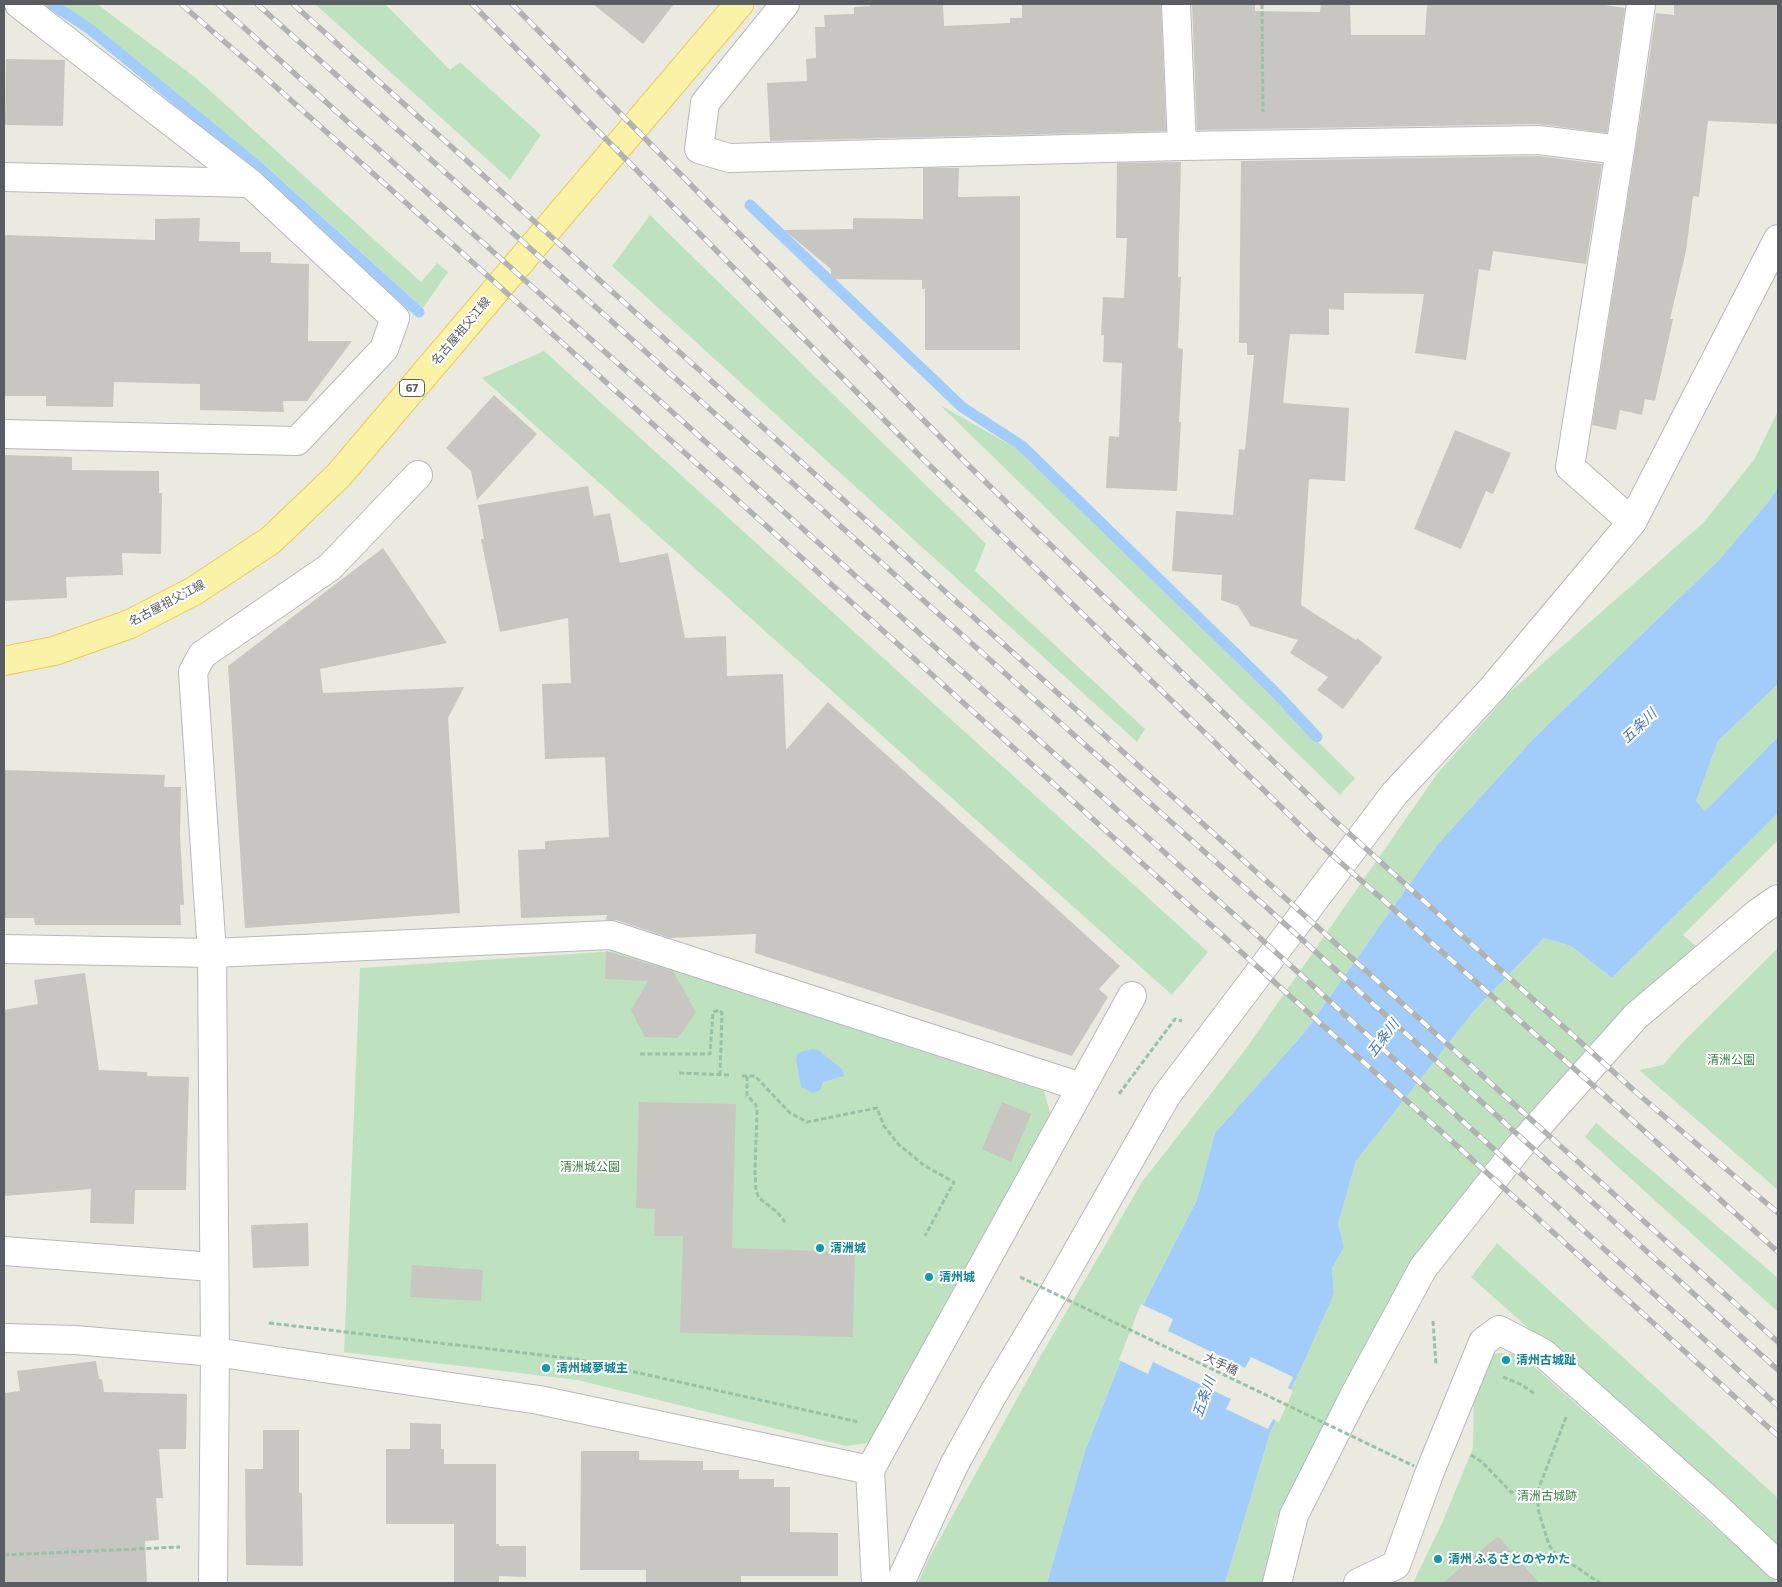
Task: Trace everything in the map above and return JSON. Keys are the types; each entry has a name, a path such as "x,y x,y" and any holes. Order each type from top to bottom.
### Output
{"main road":[{"name":"名古屋祖父江線","path":"4,661 54,651 130,624 194,591 271,540 339,475 739,4"}],"street":[{"path":"4,434 297,441 384,349 395,318 250,183 19,4"},
{"path":"785,4 705,103 699,149 729,158 1182,146 1540,140 1620,150"},
{"path":"1176,4 1182,146"},
{"path":"1632,522 1570,467 1641,4"},
{"path":"4,177 250,183"},
{"path":"900,1583 954,1465 1166,1096 1395,793 1492,689 1632,522 1778,239"},
{"path":"213,1583 215,1352 212,953 193,672 202,655 330,567 418,475"},
{"path":"1277,1583 1294,1515 1355,1394 1423,1268 1519,1147 1636,1016 1759,912 1778,899"},
{"path":"4,949 212,953 611,935 1080,1087"},
{"path":"876,1583 870,1470 1132,996"},
{"path":"4,1251 213,1267"},
{"path":"1358,1583 1396,1566 1429,1474 1483,1342 1499,1330 1543,1354 1705,1497 1778,1565"},
{"path":"4,1338 75,1340 215,1352 539,1400 870,1470"}],"path":[{"path":"1262,4 1263,145"},
{"path":"640,1054 710,1054 713,1012 719,1010 722,1013 720,1075"},
{"path":"679,1073 729,1075"},
{"path":"742,1076 755,1076 790,1113 807,1122 877,1108 884,1126 898,1144 925,1166 954,1182 925,1236"},
{"path":"747,1076 747,1095 756,1105 757,1112 756,1191 759,1198 777,1212 785,1222"},
{"name":"大手橋","path":"1020,1277 1414,1466"},
{"path":"1412,1290 1431,1299 1437,1372"},
{"path":"214,1317 576,1359 893,1429"},
{"path":"1474,1365 1520,1384 1536,1394"},
{"path":"1574,1422 1567,1415 1538,1490 1538,1509 1549,1545 1555,1553 1600,1583"},
{"path":"1444,1438 1482,1462 1511,1492 1523,1496 1538,1497"},
{"path":"4,1555 213,1546"}],"green space":[{"path":"62,4 97,4 196,78 421,282 437,263 448,272 423,308 265,165"},
{"path":"315,4 385,4 450,70 460,62 541,135 510,180"},
{"path":"650,215 986,544 975,571 1145,729 1137,742 612,266"},
{"path":"544,351 1208,952 1172,995 482,378"},
{"path":"940,405 1019,450 1355,778 1340,795"},
{"path":"1778,411 1778,487 1769,501 1720,559 1536,736 1438,844 1304,1033 1215,1133 1197,1200 1142,1307 1085,1451 1047,1583 918,1583 928,1560 1040,1357 1142,1182 1245,1050 1437,774 1510,692 1703,523 1754,460"},
{"path":"1778,684 1778,737 1705,811 1696,801 1718,741"},
{"path":"1778,813 1778,840 1683,935 1697,947 1610,1034 1468,1187 1413,1261 1276,1521 1264,1583 1225,1583 1270,1433 1334,1294 1332,1269 1344,1247 1338,1224 1356,1161 1473,1012 1544,938 1571,946 1612,978"},
{"name":"清洲公園","path":"1778,948 1778,1190 1639,1070 1663,1065 1684,1041"},
{"name":"清洲城公園","path":"616,951 1044,1091 1050,1113 875,1442 846,1446 577,1380 344,1352 360,968"},
{"path":"1596,1123 1778,1278 1778,1312 1585,1137"},
{"path":"1497,1243 1778,1498 1778,1551 1471,1277"},
{"name":"清洲古城跡","path":"1500,1353 1521,1355 1778,1583 1413,1583 1443,1521 1473,1448 1474,1387 1484,1355"}],"water":[{"name":"五条川","path":"1778,487 1778,684 1718,741 1696,801 1705,811 1778,737 1778,813 1612,978 1571,946 1544,938 1473,1012 1356,1161 1338,1224 1344,1247 1332,1269 1334,1294 1270,1433 1225,1583 1047,1583 1085,1451 1142,1307 1197,1200 1215,1133 1304,1033 1438,844 1536,736 1720,559 1769,501"},
{"path":"813,1049 818,1050 842,1069 844,1076 823,1082 820,1090 812,1093 801,1087 796,1059 797,1054"}],"pier":[{"path":"1141,1304 1173,1319 1168,1331 1245,1368 1251,1357 1293,1377 1288,1388 1293,1391 1279,1422 1273,1419 1268,1429 1226,1409 1231,1399 1153,1362 1148,1374 1119,1360"}],"building":[{"path":"593,4 674,4 643,44"},
{"path":"870,4 943,4 944,26 1010,23 1010,18 1022,18 1022,4 1161,4 1166,131 770,141 767,83 807,81 806,59 816,58 815,27 825,27 824,15 854,14 854,7 870,6"},
{"path":"1192,4 1255,4 1255,11 1320,12 1321,4 1350,4 1351,35 1425,35 1427,4 1598,4 1625,8 1607,133 1539,124 1197,130"},
{"path":"1674,4 1778,4 1778,124 1708,121 1699,197 1693,196 1686,251 1670,319 1673,319 1655,401 1645,399 1642,415 1620,410 1616,430 1592,425 1656,13 1674,15"},
{"path":"6,59 65,60 63,126 5,125"},
{"path":"1538,156 1602,164 1586,264 1493,251 1490,271 1479,269 1466,360 1415,353 1424,294 1344,293 1344,310 1329,309 1329,335 1290,334 1283,403 1349,408 1345,481 1309,479 1301,605 1356,640 1357,638 1382,657 1378,665 1343,709 1317,690 1328,677 1290,653 1298,640 1251,626 1238,606 1221,600 1222,575 1172,571 1176,511 1233,515 1239,449 1245,450 1254,355 1247,355 1247,343 1239,343 1241,161"},
{"path":"1181,162 1178,277 1181,277 1178,348 1183,349 1177,491 1106,488 1109,436 1119,437 1122,363 1103,362 1104,335 1101,335 1103,297 1124,298 1127,238 1116,238 1117,163"},
{"path":"923,168 959,168 958,197 1020,196 1020,350 925,350 925,289 922,289 922,280 831,279 831,269 784,230 853,229 853,218 923,219"},
{"path":"200,218 199,241 240,242 240,252 271,252 271,263 309,264 308,341 352,341 307,401 283,401 284,412 200,410 200,384 114,382 113,407 46,406 46,396 4,396 4,235 155,240 155,219"},
{"path":"494,395 537,434 477,500 471,471 446,448"},
{"path":"1455,430 1511,453 1493,494 1486,491 1461,549 1414,529"},
{"path":"5,455 72,457 72,470 159,471 159,493 162,493 161,554 122,553 123,575 66,577 67,598 4,601"},
{"path":"588,486 594,516 610,513 620,563 668,553 685,638 726,636 727,676 783,674 786,750 828,702 1120,966 1099,989 1108,997 1072,1056 755,953 756,934 670,938 616,920 606,920 607,915 521,918 518,850 545,849 545,841 609,837 605,757 545,759 542,684 571,683 568,618 500,632 481,539 484,539 478,505"},
{"path":"383,548 447,643 320,669 323,693 464,687 448,718 460,913 245,928 228,666"},
{"path":"4,770 165,775 164,787 181,787 180,835 184,905 180,905 181,925 35,925 34,918 5,918"},
{"path":"606,951 673,971 696,1012 678,1038 645,1037 631,1010 648,981 605,979"},
{"path":"85,973 99,1070 147,1072 147,1076 189,1077 186,1190 135,1190 134,1224 90,1223 91,1189 4,1196 4,1010 38,1004 34,980"},
{"path":"639,1102 736,1104 732,1248 855,1252 853,1337 680,1333 683,1236 654,1236 655,1209 636,1208"},
{"path":"1002,1102 1031,1114 1011,1162 982,1149"},
{"path":"308,1223 309,1266 253,1268 251,1225"},
{"path":"412,1265 483,1270 481,1301 410,1297"},
{"path":"96,1361 99,1379 102,1379 104,1392 187,1394 186,1449 159,1449 163,1498 156,1498 159,1540 145,1541 147,1583 4,1583 4,1393 20,1391 17,1371"},
{"path":"410,1423 441,1424 441,1449 444,1449 444,1464 496,1464 496,1544 499,1544 499,1546 526,1546 526,1577 499,1576 499,1583 454,1583 454,1524 386,1524 386,1449 410,1449"},
{"path":"263,1430 299,1430 299,1493 302,1493 303,1566 246,1565 245,1469 263,1469"},
{"path":"581,1451 639,1451 639,1460 703,1461 703,1470 739,1470 739,1479 774,1479 774,1487 790,1487 790,1532 838,1533 838,1576 741,1576 741,1583 646,1583 646,1570 580,1570"},
{"path":"1498,1536 1539,1583 1443,1583"}],"waterway":[{"path":"52,4 91,30 261,169 419,312"},
{"path":"750,205 962,407 1022,446 1275,692 1317,737"}],"railway":[{"path":"181,4 451,243 1778,1436"},
{"path":"218,4 1239,919 1778,1406"},
{"path":"257,4 1255,897 1778,1370"},
{"path":"293,4 1778,1342"},
{"path":"472,4 922,458 1313,838 1621,1110 1778,1252"},
{"path":"512,4 967,464 1333,819 1638,1094 1778,1213"}],"place":[{"name":"清洲城","path":"820,1248"},
{"name":"清州城","path":"929,1277"},
{"name":"清州古城趾","path":"1506,1360"},
{"name":"清州城夢城主","path":"546,1368"},
{"name":"清州 ふるさとのやかた","path":"1438,1559"}]}
